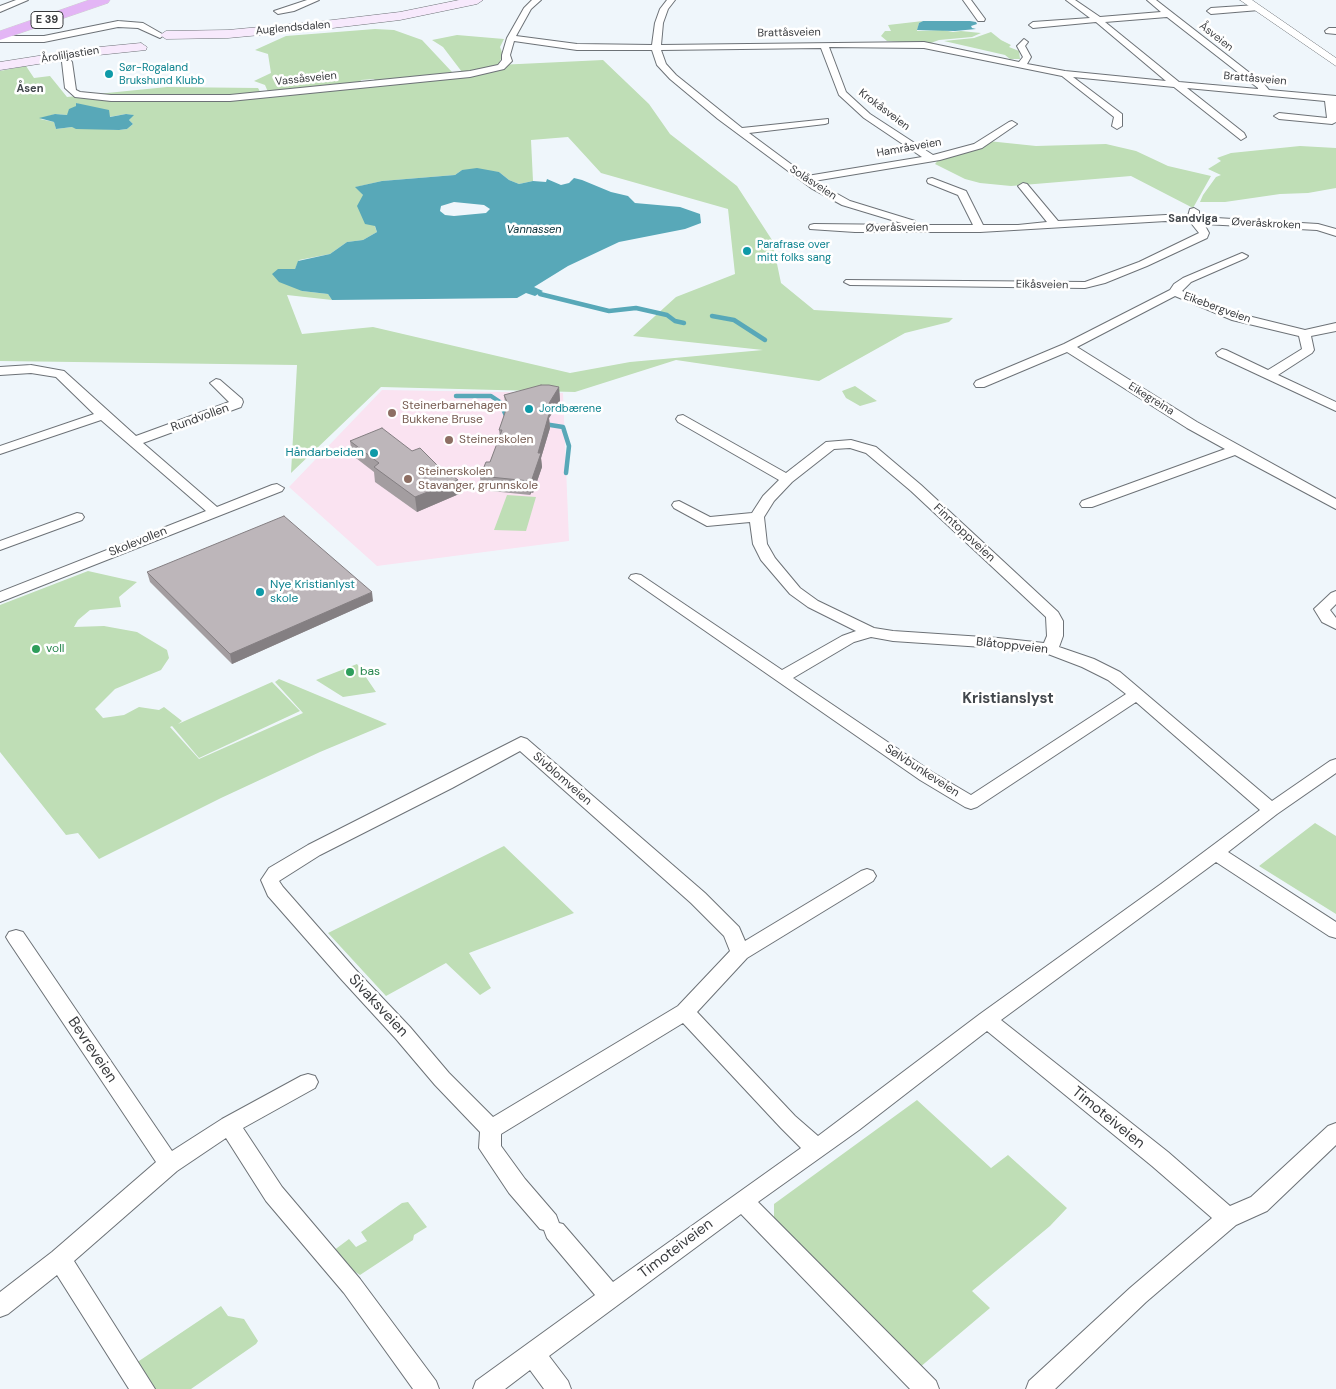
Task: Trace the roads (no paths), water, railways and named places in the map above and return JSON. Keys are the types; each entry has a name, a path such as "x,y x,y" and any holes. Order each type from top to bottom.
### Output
{"highway":[{"name":"E 39","path":"0,24 69,0"},
{"name":"E 39","path":"0,37 105,0"},
{"name":"E 39","path":"0,20 29,4"}],"main road":[{"path":"456,4 468,0"},
{"path":"456,4 477,0"},
{"name":"Auglendsdalen","path":"166,38 221,35 358,21 456,4"},
{"path":"141,41 166,38"},
{"name":"Åroliljastien","path":"0,66 141,41"},
{"name":"Åroliljastien","path":"0,66 141,41"}],"street":[{"path":"278,11 294,8 315,0"},
{"name":"Vassåsveien","path":"63,56 68,68 70,88 78,95 111,98 230,98 485,71 501,67 507,61 506,55 511,38 528,8 537,0"},
{"path":"656,48 659,23 664,9 671,0"},
{"path":"967,0 982,20"},
{"path":"1070,0 1097,19 1234,128 1241,137"},
{"name":"Åsveien","path":"1151,0 1261,86 1266,93"},
{"path":"1245,0 1336,62"},
{"path":"0,10 29,4"},
{"path":"1211,11 1256,8"},
{"path":"1033,25 1168,14"},
{"path":"130,25 143,31 141,41"},
{"path":"0,37 24,40 58,37 108,26 140,25 166,38"},
{"name":"Brattåsveien","path":"511,38 577,47 656,48 882,44 924,46 1065,74 1333,99 1332,121 1279,116"},
{"path":"1022,65 1027,57 1021,46 1024,42"},
{"name":"Krokåsveien","path":"824,45 842,93 867,116 929,157"},
{"name":"Solåsveien","path":"656,48 662,65 673,77 805,179 846,202 893,219 928,227"},
{"name":"Brattåsveien","path":"1065,74 1110,111 1119,116 1117,126"},
{"path":"742,131 825,120"},
{"name":"Hamråsveien","path":"805,179 929,157 936,158 978,146 1012,124"},
{"path":"932,181 962,193 980,228"},
{"path":"1023,186 1055,224"},
{"name":"Øveråsveien","path":"814,227 883,229 928,227 1018,228 1194,215"},
{"name":"Øveråskroken","path":"1194,215 1318,227 1336,234"},
{"name":"Eikåsveien","path":"850,282 1085,285 1101,282 1203,236 1203,229 1194,215"},
{"path":"883,229 893,219"},
{"name":"Eikebergveien","path":"1242,256 1186,280 1178,286 1175,292 1236,317 1305,334 1336,327"},
{"path":"980,384 1068,347 1175,292"},
{"path":"1269,375 1308,350 1305,334"},
{"name":"Eikegreina","path":"1068,347 1234,450 1336,505"},
{"path":"1222,353 1336,407"},
{"path":"0,371 31,369 49,370 60,374 103,415 214,511"},
{"name":"Rundvollen","path":"135,441 236,404 237,402 216,384"},
{"path":"0,450 103,415"},
{"path":"679,505 707,522 757,517 768,499 786,479 683,419"},
{"name":"Finntoppveien","path":"786,479 832,444 841,443 862,446 883,458 1053,615 1055,636 1050,649"},
{"path":"1087,504 1234,450"},
{"name":"Skolevollen","path":"0,597 276,488"},
{"path":"0,546 77,517"},
{"name":"Blåtoppveien","path":"757,517 760,544 768,560 795,591 821,608 870,632 894,636 998,643 1050,649 1072,656 1103,670 1137,694 1271,810"},
{"name":"Sølvbunkeveien","path":"636,578 926,776 971,803 1011,774 1137,694"},
{"path":"1336,596 1322,609 1327,619 1336,624"},
{"path":"782,677 848,639 870,632"},
{"name":"Sivblomveien","path":"270,880 275,874 314,850 454,780 521,743 698,898 732,932 740,953"},
{"name":"Timoteiveien","path":"485,1389 742,1201 852,1124 987,1020 1168,889 1271,810 1336,765"},
{"path":"1214,852 1336,931"},
{"path":"611,1297 517,1186 490,1148 491,1129 685,1012 740,953 868,876"},
{"name":"Sivaksveien","path":"270,880 275,891 403,1033 442,1080 491,1129"},
{"name":"Bevreveien","path":"16,937 169,1164"},
{"path":"685,1012 788,1122 817,1149"},
{"name":"Timoteiveien","path":"987,1020 1160,1159 1228,1218"},
{"path":"0,1306 60,1259 169,1164 229,1125 308,1082"},
{"path":"229,1125 274,1194 352,1286 427,1389"},
{"path":"1038,1389 1138,1294 1228,1218 1259,1204 1336,1132"},
{"path":"742,1201 927,1389"},
{"path":"60,1259 143,1389"},
{"path":"533,1355 559,1389"}],"water":[{"path":"923,21 970,21 977,24 971,26 976,29 955,31 917,30 919,23"},
{"path":"76,103 109,110 110,117 126,114 134,115 129,120 133,124 127,129 119,130 76,129 72,127 56,129 54,122 39,118 55,114 67,115 69,109 76,106"},
{"name":"Vannassen","path":"477,168 499,172 509,180 519,184 533,181 546,182 547,179 561,185 569,183 574,178 611,192 628,196 635,203 680,207 700,214 701,223 685,229 619,242 568,266 534,287 543,291 535,296 526,293 517,298 332,300 328,294 302,291 279,282 272,274 278,269 295,269 298,261 330,254 347,242 363,240 377,232 375,226 365,224 357,206 363,195 355,187 382,181 455,175 462,170","holes":["454,202 484,205 490,209 486,213 454,216 445,215 440,211 441,206"]}],"waterway":[{"path":"540,294 609,311 636,308 667,315 675,321 684,323"},
{"path":"712,316 734,320 765,340"},
{"path":"456,396 491,396 500,402 508,420"},
{"path":"544,424 563,427 569,446 566,473"}],"place":[{"name":"Sør-Rogaland Brukshund Klubb","path":"109,74"},
{"name":"Parafrase over mitt folks sang","path":"747,251"},
{"name":"Jordbærene","path":"529,409"},
{"name":"Steinerbarnehagen Bukkene Bruse","path":"392,413"},
{"name":"Steinerskolen","path":"449,440"},
{"name":"Håndarbeiden","path":"374,453"},
{"name":"Steinerskolen Stavanger, grunnskole","path":"408,479"},
{"name":"Nye Kristianlyst skole","path":"260,592"},
{"name":"voll","path":"36,649"},
{"name":"bas","path":"350,672"}],"district":[{"name":"Åsen","path":"30,89"},
{"name":"Sandviga","path":"1193,219"},
{"name":"Kristianslyst","path":"1008,699"}]}
